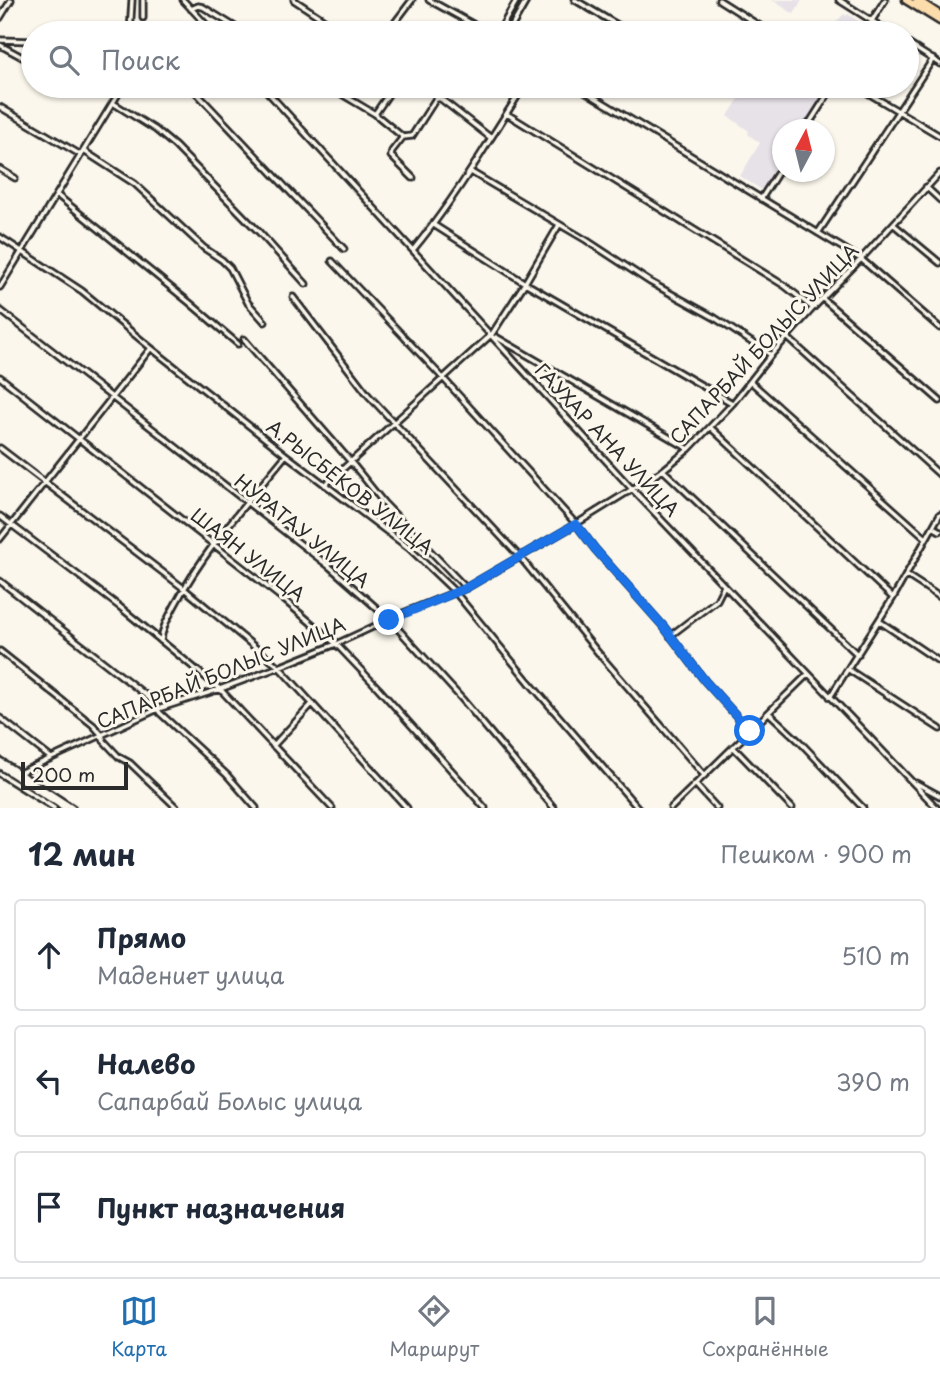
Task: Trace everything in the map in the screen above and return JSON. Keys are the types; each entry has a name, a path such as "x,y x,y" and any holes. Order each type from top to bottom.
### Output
{"main road":[{"path":"906,0 940,15"},
{"path":"919,0 940,21"},
{"path":"0,763 72,808"},
{"path":"0,763 65,808"}],"street":[{"path":"0,18 11,0"},
{"path":"131,21 132,0"},
{"path":"143,0 143,18"},
{"path":"183,0 202,21"},
{"path":"294,0 326,21"},
{"path":"396,21 412,0"},
{"path":"429,0 467,21"},
{"path":"505,21 517,0"},
{"path":"515,21 527,0"},
{"path":"575,0 611,21"},
{"path":"719,0 752,21"},
{"path":"839,0 872,21 885,0"},
{"path":"191,9 203,7 226,21"},
{"path":"0,40 21,41"},
{"path":"0,45 21,56"},
{"path":"919,50 940,64"},
{"path":"919,80 933,59"},
{"path":"0,287 116,98"},
{"path":"201,98 344,249"},
{"name":"ГАУХАР АНА УЛИЦА","path":"273,98 632,489 937,808"},
{"path":"348,98 375,114 403,137"},
{"path":"375,114 386,98"},
{"path":"413,250 471,172 516,98"},
{"path":"596,98 862,259 940,328"},
{"path":"812,119 825,98"},
{"path":"876,98 940,136"},
{"path":"818,233 907,98"},
{"path":"413,178 391,156 392,151 403,137 412,136 435,100 441,99 491,138"},
{"path":"113,103 156,130 175,146 306,284"},
{"path":"0,107 135,184 204,248 230,268 248,303 265,322"},
{"path":"507,114 785,286 813,308"},
{"path":"0,169 15,178"},
{"path":"471,172 586,240 650,282 715,318 771,355"},
{"name":"САПАРБАЙ БОЛЫС УЛИЦА","path":"19,773 158,709 220,689 336,645 466,588 663,470 689,449 733,403 822,298 862,259 940,173"},
{"path":"761,199 772,182"},
{"path":"926,187 940,200"},
{"path":"57,195 238,344"},
{"path":"894,224 940,263"},
{"path":"434,225 526,283 733,403"},
{"path":"325,485 492,334 526,283 559,225"},
{"name":"А.РЫСБЕКОВ УЛИЦА","path":"0,237 82,291 286,455 410,549 455,592 638,808"},
{"path":"332,261 576,524 705,681 750,731"},
{"path":"293,296 369,396 520,557 704,775"},
{"path":"822,298 940,401"},
{"name":"НУРАТАУ УЛИЦА","path":"0,310 330,567 389,620 462,699 554,808"},
{"path":"492,334 689,449"},
{"path":"787,338 940,475"},
{"path":"244,340 384,503 466,588"},
{"path":"0,539 150,348"},
{"name":"ШАЯН УЛИЦА","path":"0,377 283,599 336,645 485,808"},
{"path":"751,382 926,538"},
{"path":"710,427 893,598"},
{"path":"0,448 184,589 279,667 407,808"},
{"path":"161,641 165,624 188,579 286,455"},
{"path":"663,470 858,655"},
{"path":"830,697 893,598 940,514"},
{"path":"0,516 120,607 220,689 332,808"},
{"path":"933,527 940,531"},
{"path":"905,575 940,597"},
{"path":"0,581 152,700 160,713 227,775 256,808"},
{"path":"670,636 717,600 724,586"},
{"path":"879,621 940,662"},
{"path":"0,651 79,714 102,735 104,741 120,757 130,763 177,808"},
{"path":"849,670 940,729"},
{"path":"671,808 808,674"},
{"path":"273,747 312,704"},
{"path":"769,713 863,808"},
{"path":"0,718 51,758"},
{"path":"733,747 792,808"},
{"path":"0,774 54,808"},
{"path":"911,780 940,796"},
{"path":"695,784 717,808"},
{"path":"929,808 933,803"}],"shaded area":[{"path":"772,0 802,0 794,14"},
{"path":"844,14 848,14 858,21 837,21"},
{"path":"739,98 821,98 808,119 772,119 772,174 762,190 740,176 760,143 748,134 749,131 728,116"}],"route":[{"path":"389,620 466,588 576,524 664,627 705,681 750,731"}]}
